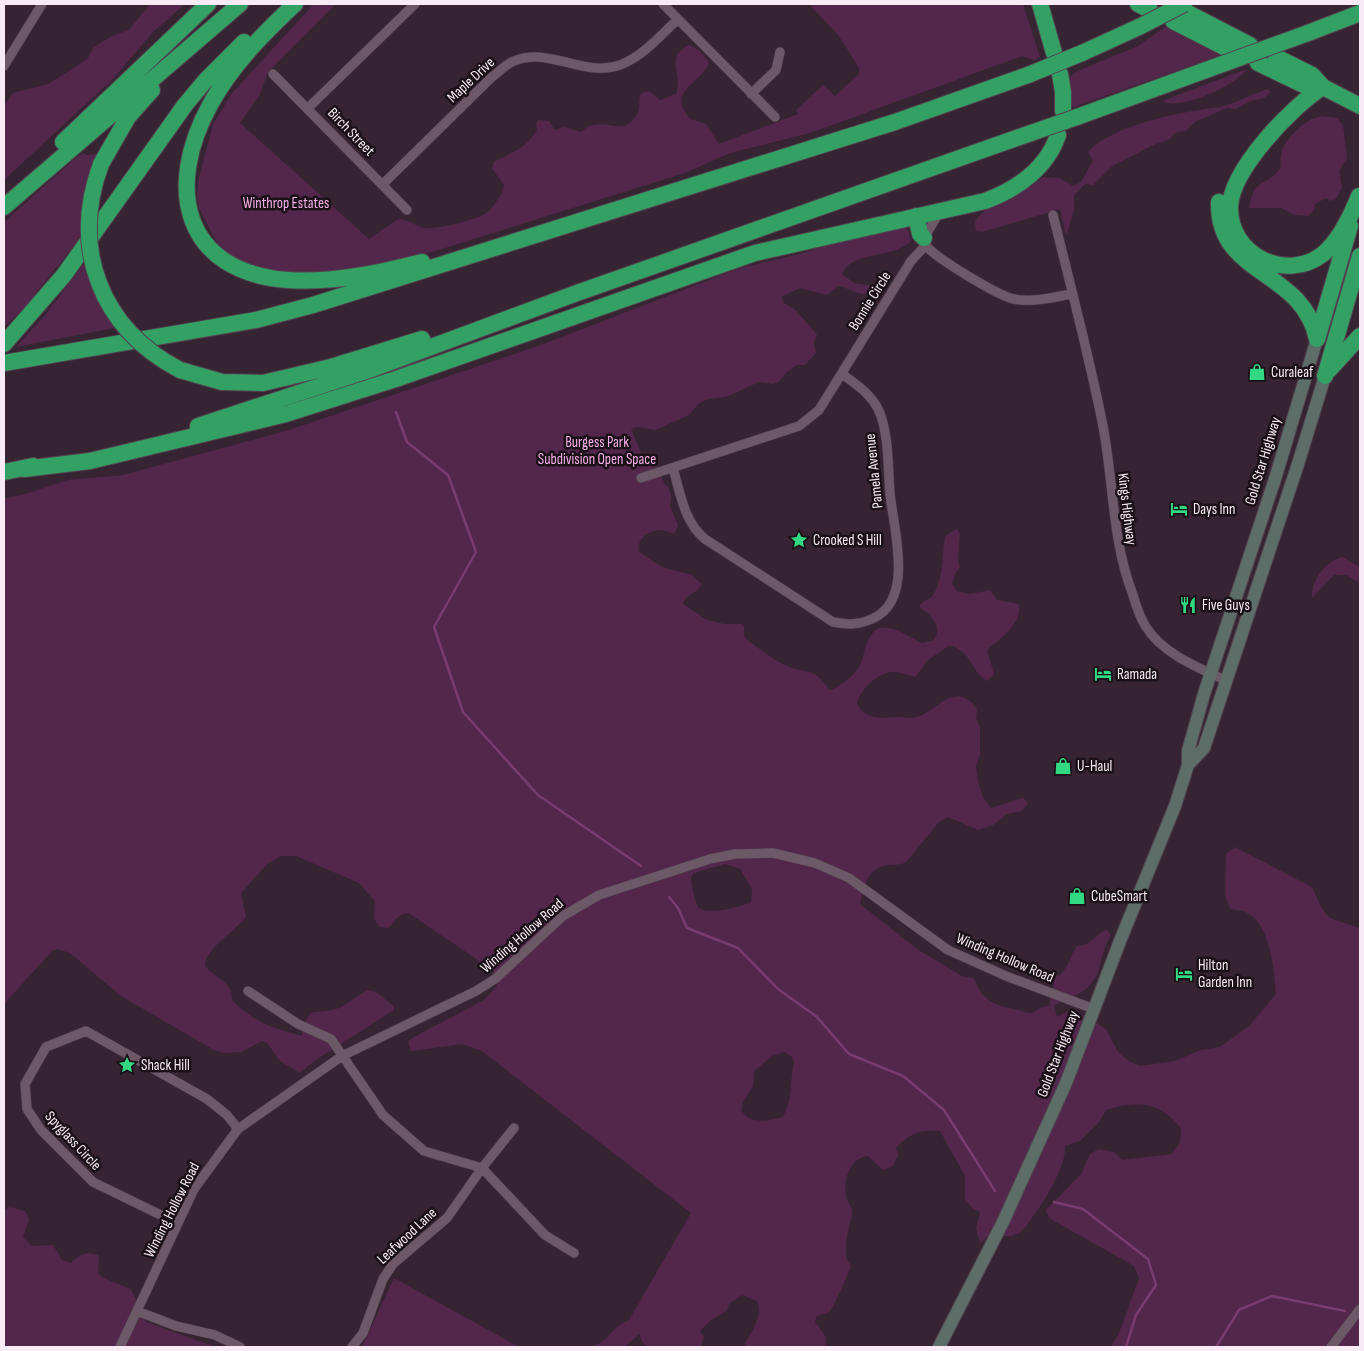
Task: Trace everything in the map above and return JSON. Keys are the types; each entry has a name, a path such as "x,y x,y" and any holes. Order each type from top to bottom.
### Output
{"highway":[{"path":"4,197 208,4"},
{"path":"8,341 64,276 185,105 205,81 283,4"},
{"path":"295,4 254,44 230,73 210,105 194,142 189,159 186,197 192,223 198,234 211,249 238,267 261,275 288,280 315,280 357,276 416,263 561,219 682,189"},
{"path":"1040,4 1054,53"},
{"path":"238,5 139,104 116,134 101,164 93,188 88,221 91,257 101,289 114,314 132,335 154,355 180,370 215,381 253,384 281,380 330,367 436,334 820,201 970,154"},
{"path":"4,207 238,5"},
{"path":"4,363 237,324 286,313 417,274 952,103 1028,75 1141,26 1186,9 1250,44"},
{"path":"4,472 155,438 256,408 369,370 1031,133 1070,114 1206,70 1360,13"},
{"path":"1173,21 1232,51"},
{"path":"1276,57 1314,76 1323,87 1360,106"},
{"path":"1258,63 1308,87 1323,87"},
{"path":"1060,74 1070,114"},
{"path":"1323,87 1302,102 1264,143 1237,180 1230,206 1232,221 1238,238 1260,259 1274,265 1287,266 1307,262 1321,255 1339,234 1360,195"},
{"path":"24,468 90,461 286,414 396,379 714,265 764,251 985,201 1018,185 1045,159 1058,135"},
{"path":"1264,143 1240,160 1225,180 1220,202 1222,227 1227,239 1240,257 1299,301 1310,318 1317,339"},
{"path":"1317,339 1360,195"},
{"path":"916,216 925,242"},
{"path":"1325,376 1360,256"},
{"path":"1325,376 1360,336"}],"main road":[{"name":"Gold Star Highway","path":"939,1347 1024,1178 1066,1083 1175,806 1188,764 1188,751 1210,673 1275,479 1317,339"},
{"name":"Gold Star Highway","path":"1188,764 1204,748 1298,464 1325,376"}],"street":[{"path":"4,66 42,4"},
{"path":"308,108 415,4"},
{"path":"663,4 774,117"},
{"name":"Maple Drive","path":"383,184 492,77 512,61 537,56 585,68 618,66 640,53 677,20"},
{"path":"750,94 776,70 780,52"},
{"name":"Birch Street","path":"272,74 308,108 407,210"},
{"path":"941,211 925,242 956,267 1000,294 1014,299 1072,294"},
{"name":"Kings Highway","path":"1053,215 1102,423 1115,527 1120,558 1126,578 1146,626 1154,637 1172,652 1226,681"},
{"name":"Bonnie Circle","path":"842,374 911,261 925,242"},
{"path":"641,478 799,426 819,410 842,374"},
{"name":"Pamela Avenue","path":"673,468 688,517 696,532 704,539 833,622 848,625 862,624 877,616 890,606 899,580 883,421 870,397 842,374"},
{"name":"Winding Hollow Road","path":"120,1347 194,1189 238,1129 342,1056 468,995 495,979 563,916 599,895 710,858 735,854 773,854 815,863 849,878 948,950 1094,1008"},
{"path":"248,991 298,1024 331,1039 383,1116 424,1151 482,1168 545,1235 574,1253"},
{"name":"Spyglass Circle","path":"177,1223 93,1182 41,1130 27,1109 25,1084 46,1047 86,1031 207,1099 227,1115 238,1129"},
{"name":"Leafwood Lane","path":"352,1347 363,1333 382,1279 393,1264 447,1218 482,1168 514,1128"},
{"path":"1331,1347 1360,1309"},
{"path":"138,1311 176,1326 215,1336 240,1347"}],"green space":[{"path":"150,4 185,4 153,32 113,79 4,180 4,105 13,93 48,84 77,66 88,58 94,47 112,36 129,30"},
{"name":"Winthrop Estates","path":"314,4 336,4 268,72 260,94 240,123 369,239 398,219 424,228 437,228 485,214 497,201 504,185 492,168 494,162 518,149 528,141 537,130 536,124 538,120 549,121 555,130 564,127 581,132 597,124 624,126 630,123 638,113 641,93 649,91 660,100 676,94 678,86 677,55 689,45 699,50 709,62 702,74 682,96 681,103 689,118 706,124 719,144 798,114 796,110 823,85 835,96 859,74 859,68 839,36 809,4 1023,4 1040,57 1034,60 1022,56 810,133 730,153 685,173 432,252 394,262 330,273 274,272 234,260 216,241 199,208 197,196 198,181 213,124 232,93"},
{"path":"1165,27 1221,55 1074,107 1072,106 1068,81 1073,73 1138,46"},
{"path":"1247,69 1231,83 1194,100 1181,103 1162,101"},
{"path":"1267,89 1271,92 1264,98 1250,101 1236,109 1227,108 1195,122 1186,131 1177,132 1168,140 1153,145 1111,167 1093,185 1085,184 1074,195 1074,210 1067,234 1060,209 982,232 976,231 975,222 987,209 1026,190 1042,177 1059,178 1073,186 1081,182 1093,161 1088,152 1098,143 1112,135 1165,117 1227,105"},
{"path":"1321,116 1337,118 1343,125 1347,158 1339,171 1342,188 1336,199 1330,201 1326,198 1315,204 1314,210 1308,216 1295,215 1281,208 1249,208 1251,198 1257,187 1270,179 1280,168 1283,148 1291,136 1308,121"},
{"path":"84,153 86,155 97,154 82,236 22,310 4,327 4,222 79,155"},
{"name":"Burgess Park Subdivision Open Space","path":"905,227 908,230 911,241 894,251 855,261 842,274 854,283 873,286 876,290 872,293 858,293 838,286 827,295 800,288 782,296 783,302 795,309 817,335 814,343 816,353 805,365 797,365 787,372 779,382 772,384 759,382 726,397 708,399 698,404 689,415 655,430 637,427 631,429 644,460 653,457 665,485 668,486 671,496 670,506 678,525 675,533 659,530 647,534 639,544 639,552 662,567 692,575 702,584 686,598 683,604 707,620 724,624 742,624 744,626 744,636 747,640 782,664 794,669 810,672 819,677 829,690 852,676 861,662 867,641 878,628 896,630 922,643 934,640 937,630 936,625 928,613 919,607 933,595 937,588 941,574 945,536 957,529 960,534 958,560 960,567 955,574 952,584 957,591 970,594 990,590 997,600 1019,604 1019,612 1014,625 987,650 994,674 987,681 977,672 962,651 949,646 929,659 915,677 894,672 885,673 874,679 861,693 857,704 861,710 871,716 913,718 947,699 962,697 969,700 977,709 976,719 980,727 980,755 976,766 983,798 991,808 1023,798 1028,803 1022,811 1007,814 993,825 978,830 948,817 939,822 906,862 880,867 871,874 865,885 860,904 917,949 962,976 974,978 981,993 991,1002 1029,1013 1049,1006 1056,975 1058,977 1064,970 1077,946 1087,944 1106,929 1111,935 1094,981 1083,991 1054,1005 1057,1017 1071,1010 1078,1012 1106,1029 1118,1052 1130,1062 1140,1066 1175,1061 1201,1050 1220,1047 1249,1026 1276,994 1270,948 1261,926 1254,917 1245,912 1230,909 1225,894 1226,854 1235,847 1312,887 1321,906 1329,916 1360,928 1360,1347 1110,1347 1118,1336 1139,1278 1134,1266 1049,1218 1046,1210 1081,1174 1090,1154 1099,1149 1114,1152 1122,1160 1172,1154 1180,1142 1181,1128 1164,1112 1147,1105 1138,1104 1106,1110 1099,1122 1080,1141 1065,1146 1061,1167 1056,1179 1042,1203 1021,1232 1012,1236 988,1236 980,1243 976,1229 980,1212 972,1208 965,1199 965,1176 940,1131 916,1133 907,1138 896,1147 898,1155 893,1166 883,1170 868,1156 856,1161 849,1171 845,1190 852,1212 846,1247 848,1261 851,1266 830,1311 816,1317 815,1322 826,1337 825,1347 744,1347 758,1319 759,1307 757,1301 742,1295 729,1304 727,1311 712,1319 700,1331 704,1337 701,1347 649,1347 643,1343 639,1334 625,1347 588,1347 601,1343 617,1327 629,1320 691,1213 482,1051 462,1044 411,1051 408,1042 412,1038 484,1000 497,986 496,975 491,969 410,914 400,915 388,928 380,927 374,919 375,901 359,883 296,856 282,856 267,864 241,893 246,917 215,947 206,960 205,966 226,984 232,1000 248,1014 264,1024 302,1036 307,1018 311,1013 339,1008 363,992 372,991 377,993 393,1006 394,1010 314,1061 300,1073 280,1061 267,1043 262,1041 241,1052 225,1053 214,1050 121,996 70,953 58,949 52,951 4,1004 4,498 22,495 68,480 123,475 289,430 541,345 740,268 800,254 833,243","holes":["725,864 740,869 752,889 751,902 724,910 702,910 698,907 692,888 691,877 694,873","784,1052 791,1056 794,1062 789,1102 783,1117 759,1121 749,1118 741,1110 743,1102 753,1086 754,1071 772,1056"]},
{"path":"85,262 90,284 114,328 16,347 46,314"},
{"path":"1342,557 1360,567 1360,583 1346,575 1334,575 1312,598 1312,591 1320,573 1330,563"},
{"path":"10,1207 25,1211 29,1219 23,1237 32,1246 53,1245 62,1260 71,1263 87,1253 99,1256 98,1273 103,1278 131,1289 146,1322 215,1347 4,1347 4,1210"},
{"path":"394,1278 519,1347 362,1347"}],"waterway":[{"path":"396,412 407,442 448,475 476,552 434,627 463,712 538,795 641,866"},
{"path":"669,897 678,908 687,928 738,948 778,989 817,1017 849,1054 903,1076 944,1110 995,1191"},
{"path":"1054,1202 1083,1209 1148,1259 1156,1285 1136,1315 1126,1347"},
{"path":"1216,1347 1239,1310 1272,1296 1345,1311"}],"place":[{"name":"Curaleaf","path":"1257,372"},
{"name":"Days Inn","path":"1179,509"},
{"name":"Crooked S Hill","path":"799,540"},
{"name":"Five Guys","path":"1188,605"},
{"name":"Ramada","path":"1103,674"},
{"name":"U-Haul","path":"1063,766"},
{"name":"CubeSmart","path":"1077,896"},
{"name":"Hilton Garden Inn","path":"1184,974"},
{"name":"Shack Hill","path":"127,1065"}]}
